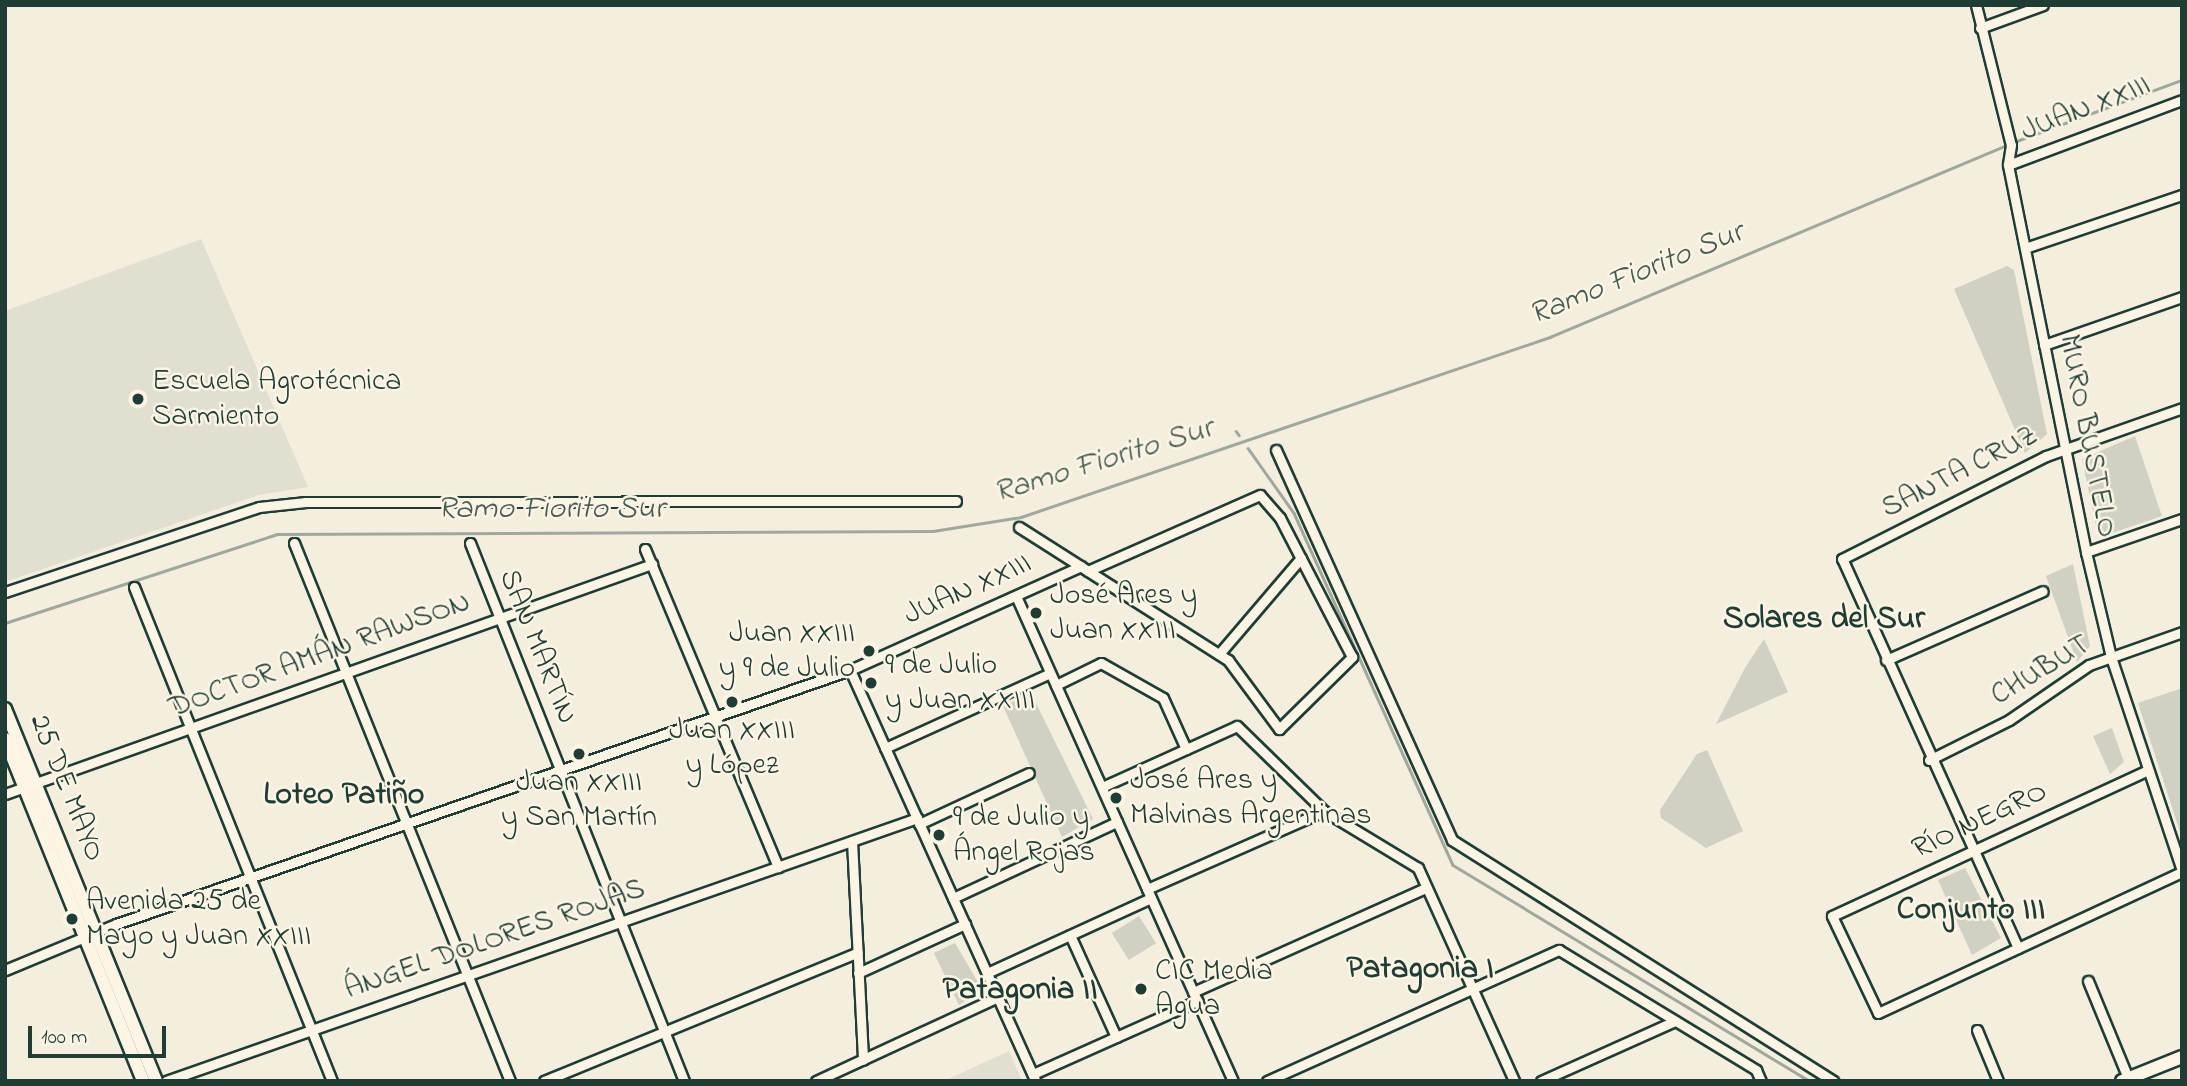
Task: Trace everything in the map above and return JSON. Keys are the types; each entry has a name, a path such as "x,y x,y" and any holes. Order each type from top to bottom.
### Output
{"street":[{"name":"MURO BUSTELO","path":"1976,5 2011,145 2008,165 2086,552 2111,657 2182,871"},
{"path":"1980,28 2043,5"},
{"name":"JUAN XXIII","path":"2008,165 2182,100"},
{"path":"2025,248 2182,195"},
{"path":"2044,345 2182,297"},
{"name":"SANTA CRUZ","path":"1886,660 1842,559 2065,449 2182,408"},
{"path":"1276,450 1452,840 1833,1081"},
{"name":"JUAN XXIII","path":"5,970 91,935 850,670 1016,596 1260,495 1301,558"},
{"path":"5,592 259,508 306,502 956,501"},
{"path":"2086,552 2182,519"},
{"path":"1019,527 1219,654 1279,729 1352,657 1301,558 1219,654"},
{"path":"294,543 510,1081"},
{"name":"SAN MARTÍN","path":"470,543 684,1081"},
{"path":"645,549 778,867"},
{"name":"DOCTOR AMÁN RAWSON","path":"5,794 652,564"},
{"path":"134,587 253,878 332,1081"},
{"path":"2043,591 1886,660 1929,760 2018,948 2182,871"},
{"path":"1016,596 1195,996 1229,1080"},
{"name":"CHUBUT","path":"1929,760 2111,657 2182,632"},
{"path":"1056,685 1101,663 1163,698 1186,749"},
{"path":"850,670 1034,1077 1195,996 1426,888"},
{"path":"885,748 1050,673"},
{"name":"25 DE MAYO","path":"5,709 30,785 91,935 156,1081"},
{"path":"1102,787 1237,726 1324,811 1418,868 1514,1081"},
{"name":"25 DE MAYO","path":"5,739 30,785"},
{"name":"RÍO NEGRO","path":"2018,948 1878,1013 1832,916 2148,770"},
{"name":"ÁNGEL DOLORES ROJAS","path":"166,1081 840,845 918,821 1029,774"},
{"path":"987,973 1324,811"},
{"path":"953,898 1117,822"},
{"path":"852,841 863,1060"},
{"path":"859,973 965,924"},
{"name":"25 DE MAYO","path":"91,935 143,1081"},
{"path":"1070,935 1116,1037"},
{"path":"1267,1081 1559,950 1756,1070 1760,1081"},
{"path":"544,1081 858,952"},
{"path":"2088,981 2125,1080 2182,1057"},
{"path":"816,1081 998,997"},
{"path":"1541,1081 1675,1021"},
{"path":"1977,1030 1998,1081"}],"shaded area":[{"name":"Escuela Agrotécnica Sarmiento","path":"201,239 308,487 259,495 5,582 5,311"},
{"path":"2007,266 2014,270 2047,434 2025,453 1954,289"},
{"path":"2135,436 2162,516 2103,536 2097,531 2082,459"},
{"path":"2073,564 2090,646 2077,662 2046,576"},
{"path":"1764,639 1788,692 1716,724 1745,668"},
{"path":"2182,688 2182,838 2138,703"},
{"path":"1031,693 1093,819 1062,837 1003,706"},
{"path":"2112,728 2124,762 2110,774 2093,736"},
{"path":"1707,750 1743,831 1706,848 1661,818 1660,810 1697,754"},
{"path":"1965,868 2001,938 1972,955 1938,880"},
{"path":"1139,916 1156,943 1129,960 1112,933"},
{"path":"955,943 982,989 959,1005 934,953"},
{"path":"1009,1051 1022,1081 944,1081 959,1074"}],"waterway":[{"name":"Ramo Fiorito Sur","path":"2014,142 2182,80"},
{"name":"Ramo Fiorito Sur","path":"5,623 277,534 933,531 1021,517 1550,337 2007,145"},
{"path":"1236,431 1239,435"},
{"path":"1248,448 1294,513 1453,865 1810,1081"}],"place":[{"name":"Escuela Agrotécnica Sarmiento","path":"138,399"},
{"name":"José Ares y Juan XXIII","path":"1036,613"},
{"name":"Juan XXIII y 9 de Julio","path":"869,651"},
{"name":"9 de Julio y Juan XXIII","path":"871,683"},
{"name":"Juan XXIII y López","path":"732,702"},
{"name":"Juan XXIII y San Martín","path":"579,754"},
{"name":"José Ares y Malvinas Argentinas","path":"1116,798"},
{"name":"9 de Julio y Ángel Rojas","path":"939,835"},
{"name":"Avenida 25 de Mayo y Juan XXIII","path":"72,919"},
{"name":"CIC Media Agua","path":"1141,989"}],"district":[{"name":"Solares del Sur","path":"1824,620"},
{"name":"Loteo Patiño","path":"344,796"},
{"name":"Conjunto III","path":"1971,911"},
{"name":"Patagonia I","path":"1420,970"},
{"name":"Patagonia II","path":"1020,991"}]}
